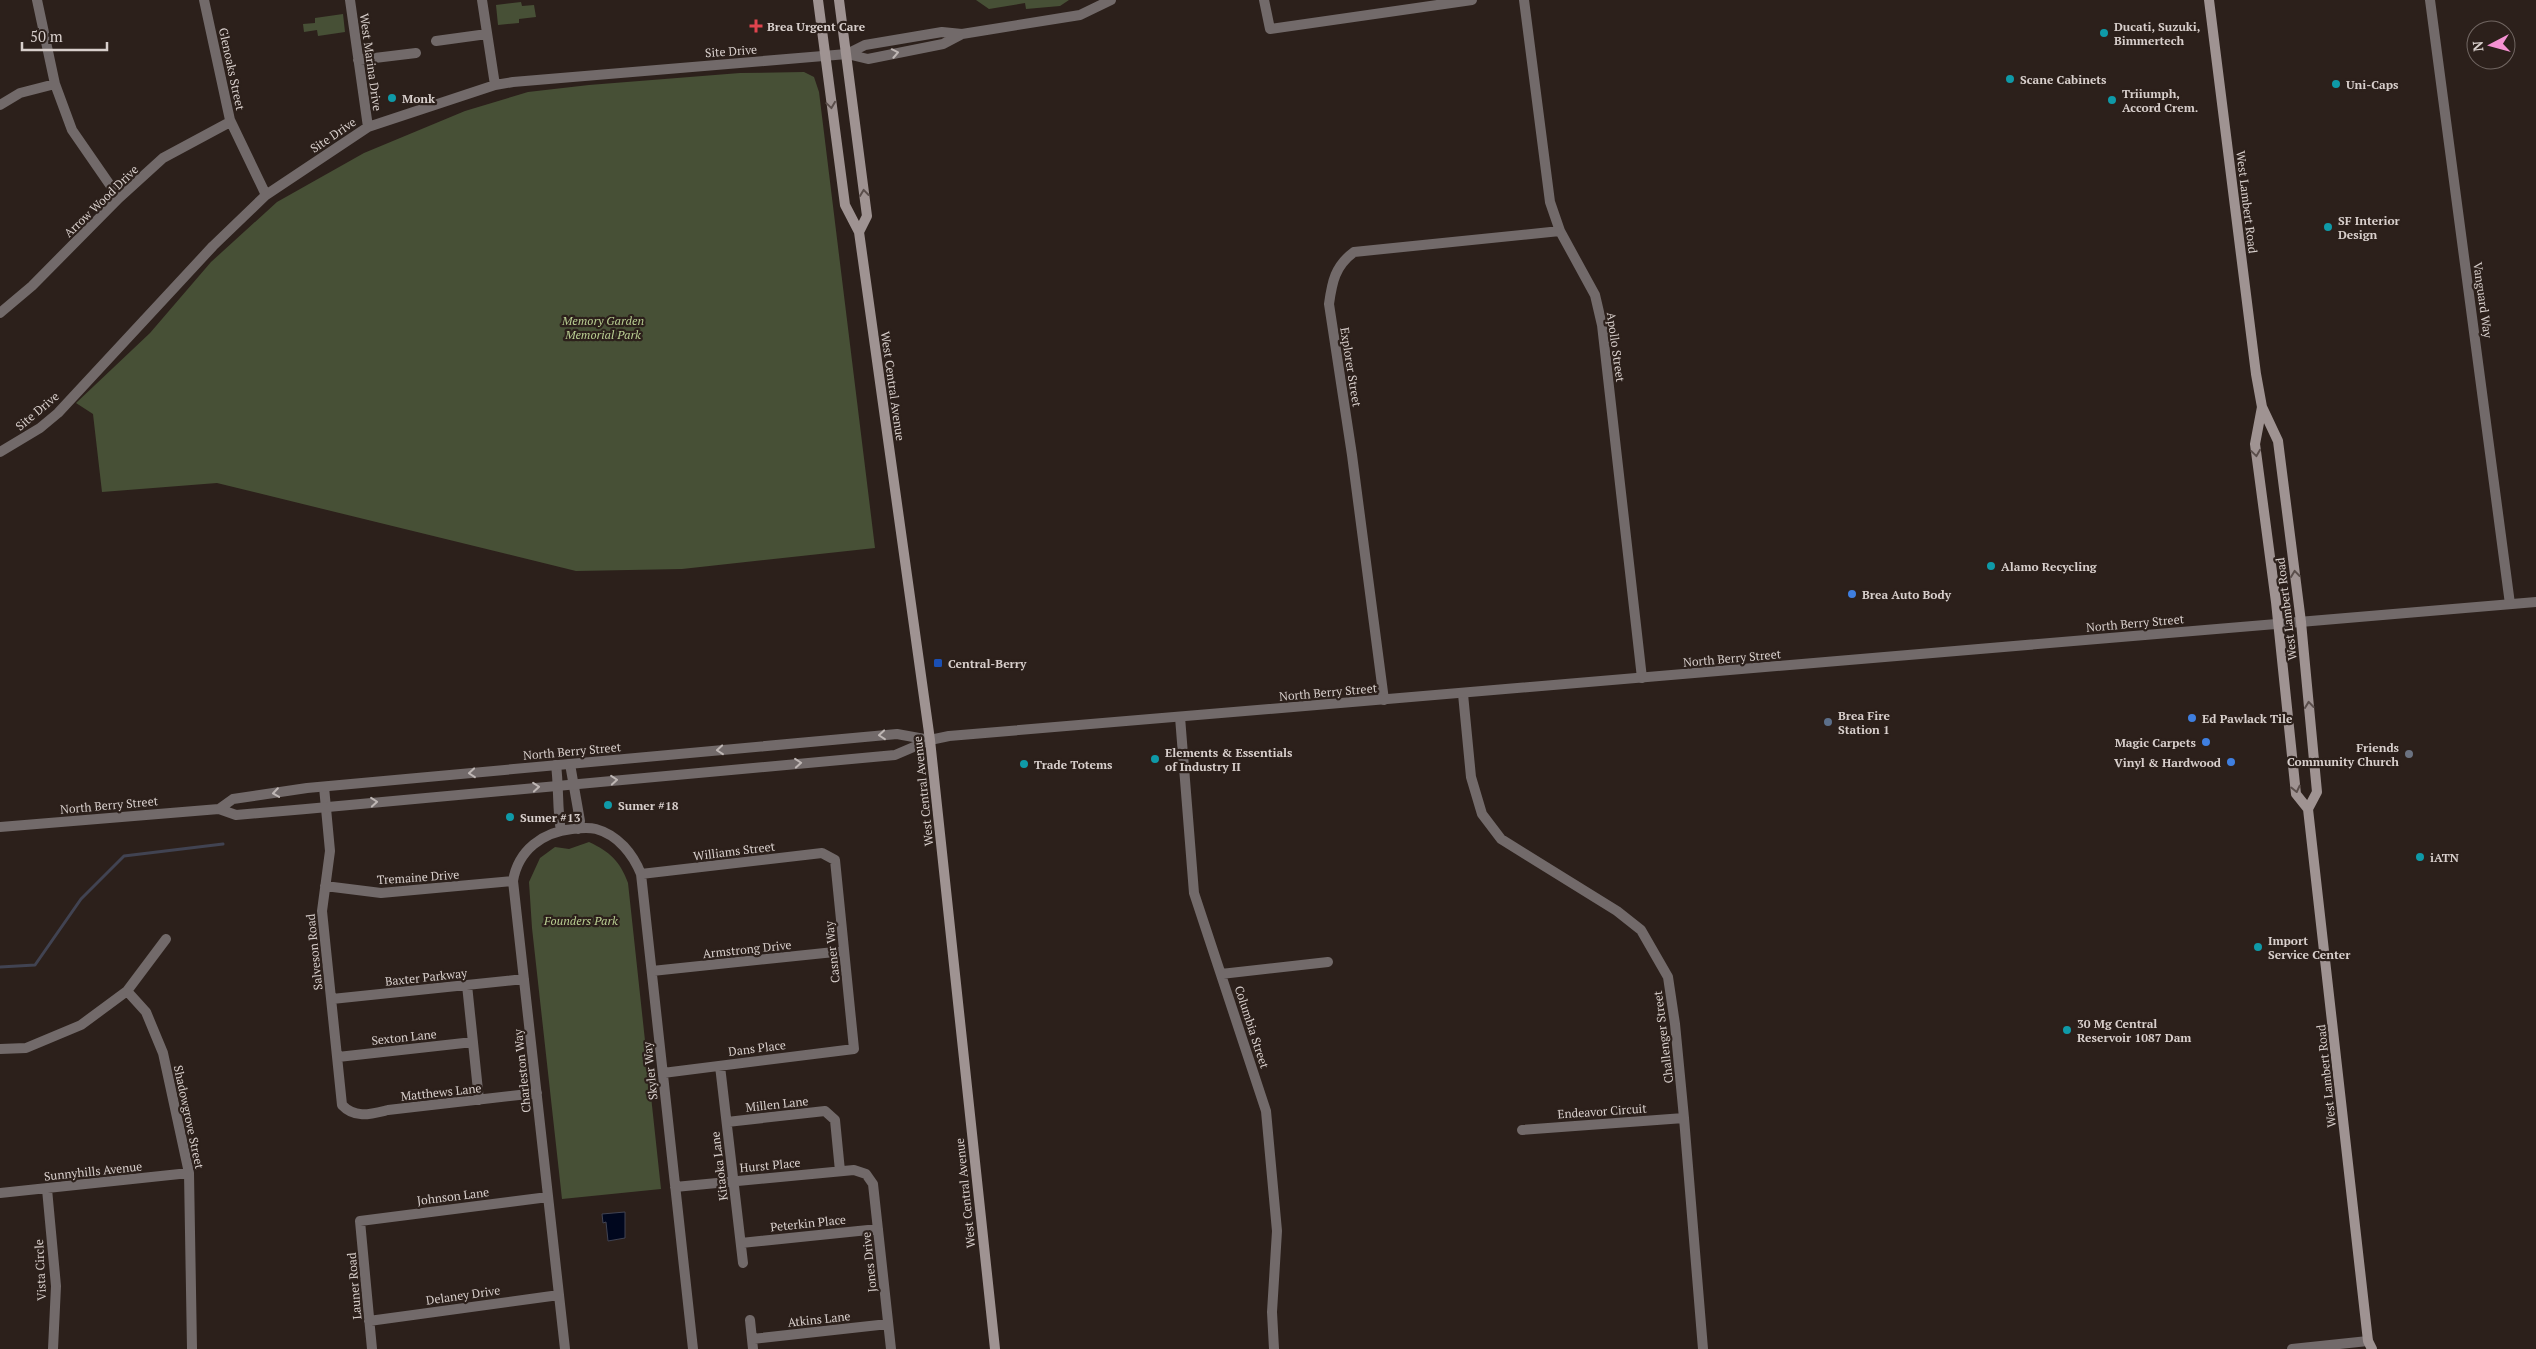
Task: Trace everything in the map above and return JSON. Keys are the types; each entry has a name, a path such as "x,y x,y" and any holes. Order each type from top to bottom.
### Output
{"main road":[{"name":"West Central Avenue","path":"818,0 845,205 859,232 930,740 994,1349"},
{"name":"West Central Avenue","path":"840,0 867,216 859,232"},
{"name":"West Lambert Road","path":"2210,0 2262,407 2278,441 2301,622 2317,792 2308,809"},
{"name":"West Lambert Road","path":"2262,407 2255,444 2278,625 2296,794 2308,809 2368,1346"}],"street":[{"path":"37,0 55,84 72,130 119,198"},
{"name":"Glenoaks Street","path":"204,0 230,122 266,195"},
{"name":"West Marina Drive","path":"350,0 368,127"},
{"path":"482,0 494,85"},
{"name":"Site Drive","path":"0,452 40,428 58,413 213,246 266,195 368,127 494,85 564,76 847,54 868,59 943,44 962,34 1078,15 1111,0"},
{"path":"1264,0 1270,29 1472,0"},
{"name":"Apollo Street","path":"1524,0 1550,202 1560,231 1594,295 1602,325 1642,678"},
{"name":"Vanguard Way","path":"2430,0 2510,604"},
{"path":"436,41 487,34"},
{"path":"358,60 416,53"},
{"path":"0,105 20,93 55,84"},
{"name":"Arrow Wood Drive","path":"0,313 32,286 119,198 163,158 230,122"},
{"name":"Explorer Street","path":"1384,700 1353,463 1329,304 1332,284 1339,265 1354,252 1560,231"},
{"name":"North Berry Street","path":"0,827 219,809 236,815 895,754 930,740 949,736 2536,602"},
{"name":"Challenger Street","path":"1462,694 1470,777 1482,814 1501,839 1617,911 1641,930 1668,977 1675,1024 1684,1118 1703,1349"},
{"name":"Columbia Street","path":"1180,717 1194,893 1266,1111 1277,1231 1272,1312 1274,1349"},
{"name":"North Berry Street","path":"219,809 233,799 324,787 897,734 930,740"},
{"path":"570,764 580,821 578,829"},
{"path":"556,765 559,785 558,811 561,830"},
{"name":"Salveson Road","path":"324,787 330,851 322,911 342,1105 348,1112"},
{"name":"Charleston Way","path":"565,1349 513,881 518,864 531,846 550,834 561,830 578,829"},
{"name":"Skyler Way","path":"578,829 596,829 616,839 634,857 641,874 693,1349"},
{"name":"Williams Street","path":"641,874 822,853 829,856"},
{"name":"Casner Way","path":"829,856 835,860 854,1049"},
{"name":"Tremaine Drive","path":"325,886 366,892 389,893 513,881"},
{"path":"0,1049 26,1048 81,1025 127,991 166,939"},
{"name":"Armstrong Drive","path":"652,971 844,951"},
{"path":"1221,974 1328,962"},
{"name":"Baxter Parkway","path":"332,1000 524,979"},
{"path":"467,985 478,1100"},
{"name":"Shadowgrove Street","path":"127,991 146,1012 163,1053 189,1174 192,1349"},
{"name":"Sexton Lane","path":"338,1057 473,1042"},
{"name":"Dans Place","path":"663,1073 854,1049"},
{"name":"Kitaoka Lane","path":"720,1066 744,1263"},
{"name":"Matthews Lane","path":"348,1112 365,1115 388,1110 537,1093"},
{"name":"Millen Lane","path":"727,1122 825,1111 835,1120 840,1171"},
{"name":"Endeavor Circuit","path":"1522,1130 1684,1118"},
{"name":"Hurst Place","path":"675,1187 854,1170 866,1174"},
{"name":"Sunnyhills Avenue","path":"0,1193 189,1174"},
{"name":"Jones Drive","path":"866,1174 873,1184 891,1349"},
{"name":"Vista Circle","path":"47,1189 56,1286 53,1349"},
{"name":"Johnson Lane","path":"360,1221 548,1197"},
{"name":"Launer Road","path":"360,1221 372,1349"},
{"name":"Peterkin Place","path":"741,1243 878,1229"},
{"name":"Delaney Drive","path":"369,1321 559,1295"},
{"path":"750,1320 753,1344"},
{"name":"Atkins Lane","path":"753,1344 888,1324"},
{"path":"2292,1349 2368,1346"}],"green space":[{"path":"976,0 1069,0 1060,6 1026,9 1025,3 989,9"},
{"path":"521,2 522,6 534,5 536,17 519,19 519,23 498,25 496,5"},
{"path":"343,14 345,32 318,36 317,30 304,32 303,24 315,23 315,18"},
{"name":"Memory Garden Memorial Park","path":"804,72 814,77 819,92 875,548 682,569 576,571 217,483 102,492 93,414 76,403 150,333 211,262 277,202 364,153 465,111 528,92 589,85 740,73"},
{"name":"Founders Park","path":"589,842 603,850 618,863 628,883 661,1189 562,1199 532,928 529,882 540,858 555,847 569,849"}],"water":[{"path":"625,1212 625,1238 608,1241 606,1222 603,1223 602,1214"}],"waterway":[{"path":"0,967 35,965 81,899 124,856 223,844"}],"place":[{"name":"Brea Urgent Care","path":"756,26"},
{"name":"Ducati, Suzuki, Bimmertech","path":"2104,33"},
{"name":"Scane Cabinets","path":"2010,79"},
{"name":"Uni-Caps","path":"2336,84"},
{"name":"Monk","path":"392,98"},
{"name":"Triiumph, Accord Crem.","path":"2112,100"},
{"name":"SF Interior Design","path":"2328,227"},
{"name":"Alamo Recycling","path":"1991,566"},
{"name":"Brea Auto Body","path":"1852,594"},
{"name":"Central-Berry","path":"938,663"},
{"name":"Ed Pawlack Tile","path":"2192,718"},
{"name":"Brea Fire Station 1","path":"1828,722"},
{"name":"Magic Carpets","path":"2206,742"},
{"name":"Friends Community Church","path":"2409,754"},
{"name":"Elements & Essentials of Industry II","path":"1155,759"},
{"name":"Vinyl & Hardwood","path":"2231,762"},
{"name":"Trade Totems","path":"1024,764"},
{"name":"Sumer #18","path":"608,805"},
{"name":"Sumer #13","path":"510,817"},
{"name":"iATN","path":"2420,857"},
{"name":"Import Service Center","path":"2258,947"},
{"name":"30 Mg Central Reservoir 1087 Dam","path":"2067,1030"}]}
